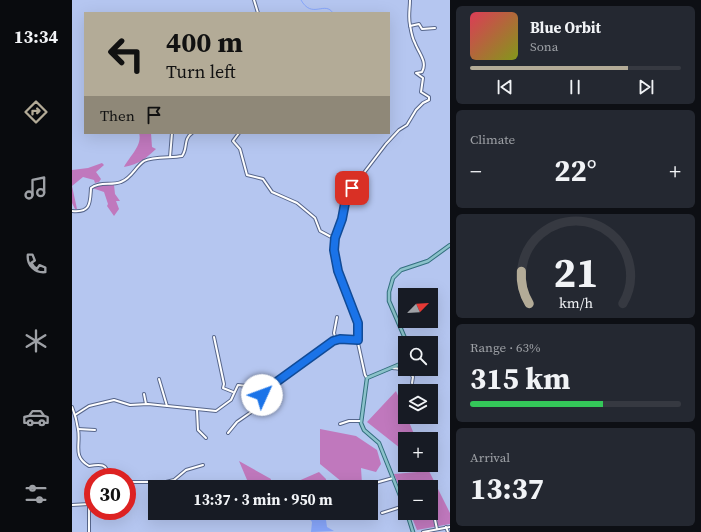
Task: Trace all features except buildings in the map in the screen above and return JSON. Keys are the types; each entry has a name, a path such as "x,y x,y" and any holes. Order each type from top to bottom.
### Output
{"main road":[{"path":"405,336 389,301 388,292 393,278 401,270 428,261 450,245"},
{"path":"398,366 367,378 361,421 364,430 379,443 398,490"},
{"path":"409,520 413,532"}],"street":[{"path":"254,0 258,12"},
{"path":"367,378 361,359 357,319 336,266 335,238 342,219 346,198 350,191 386,144 399,130 407,125 423,102 429,100 429,97 421,91 423,78 416,73 423,71 424,62 414,42 410,26 410,0"},
{"path":"410,26 419,24 422,29 435,28"},
{"path":"170,157 172,134"},
{"path":"72,211 84,210 90,204 92,187 99,184 122,182 146,161 183,155 186,139 191,134"},
{"path":"238,134 233,140 240,149 247,175 263,179 272,192 298,203 315,218 320,231 335,238"},
{"path":"336,340 334,333 337,316"},
{"path":"214,338 224,384 223,388 233,392"},
{"path":"75,415 89,406 114,400 130,405 146,404 197,410 218,410 231,400 235,394 233,392 238,385 263,388 275,383 291,370 336,340 358,340"},
{"path":"393,368 404,369 411,373 413,377 412,383"},
{"path":"159,379 167,406"},
{"path":"228,433 237,422 260,406 263,402 263,388"},
{"path":"144,394 146,404"},
{"path":"72,408 78,429 78,456 81,461 89,466 98,464 106,468"},
{"path":"197,410 198,430 206,438"},
{"path":"340,424 349,421 361,421"},
{"path":"78,429 95,430"},
{"path":"136,482 166,482 174,480 186,470 203,465"},
{"path":"378,482 393,478"},
{"path":"72,505 84,504"},
{"path":"382,513 398,509"},
{"path":"90,520 90,532"},
{"path":"435,520 437,529"},
{"path":"446,527 448,532"},
{"path":"423,532 450,527"}],"shaded area":[{"path":"139,134 151,134 152,147 156,149 142,161 124,167 135,151 140,137"},
{"path":"102,163 104,165 96,172 101,179 99,182 95,183 94,180 83,177 72,186 72,170 88,168"},
{"path":"100,184 114,185 115,194 120,201 116,201 119,209 114,216 107,206 108,204 104,192 92,188"},
{"path":"72,186 77,209 75,209 72,203"},
{"path":"396,391 398,396 398,424 410,424 413,432 398,432 398,446 367,422"},
{"path":"320,429 356,436 377,450 381,464 376,472 361,468 362,480 340,480 320,464"},
{"path":"239,461 271,479 271,480 247,480"},
{"path":"319,472 326,480 301,480"},
{"path":"430,472 434,480 398,480 398,484 394,474"},
{"path":"438,489 450,513 450,524 417,530 413,520 438,520"}],"water":[{"path":"310,520 326,520 327,527 334,531 311,532 312,522"}],"waterway":[{"path":"301,0 305,6 310,9 326,8 332,12"}],"route":[{"path":"262,395 263,388 275,383 333,341 340,339 358,340 357,319 338,271 334,250 335,238 344,212 346,198 352,188"}]}
